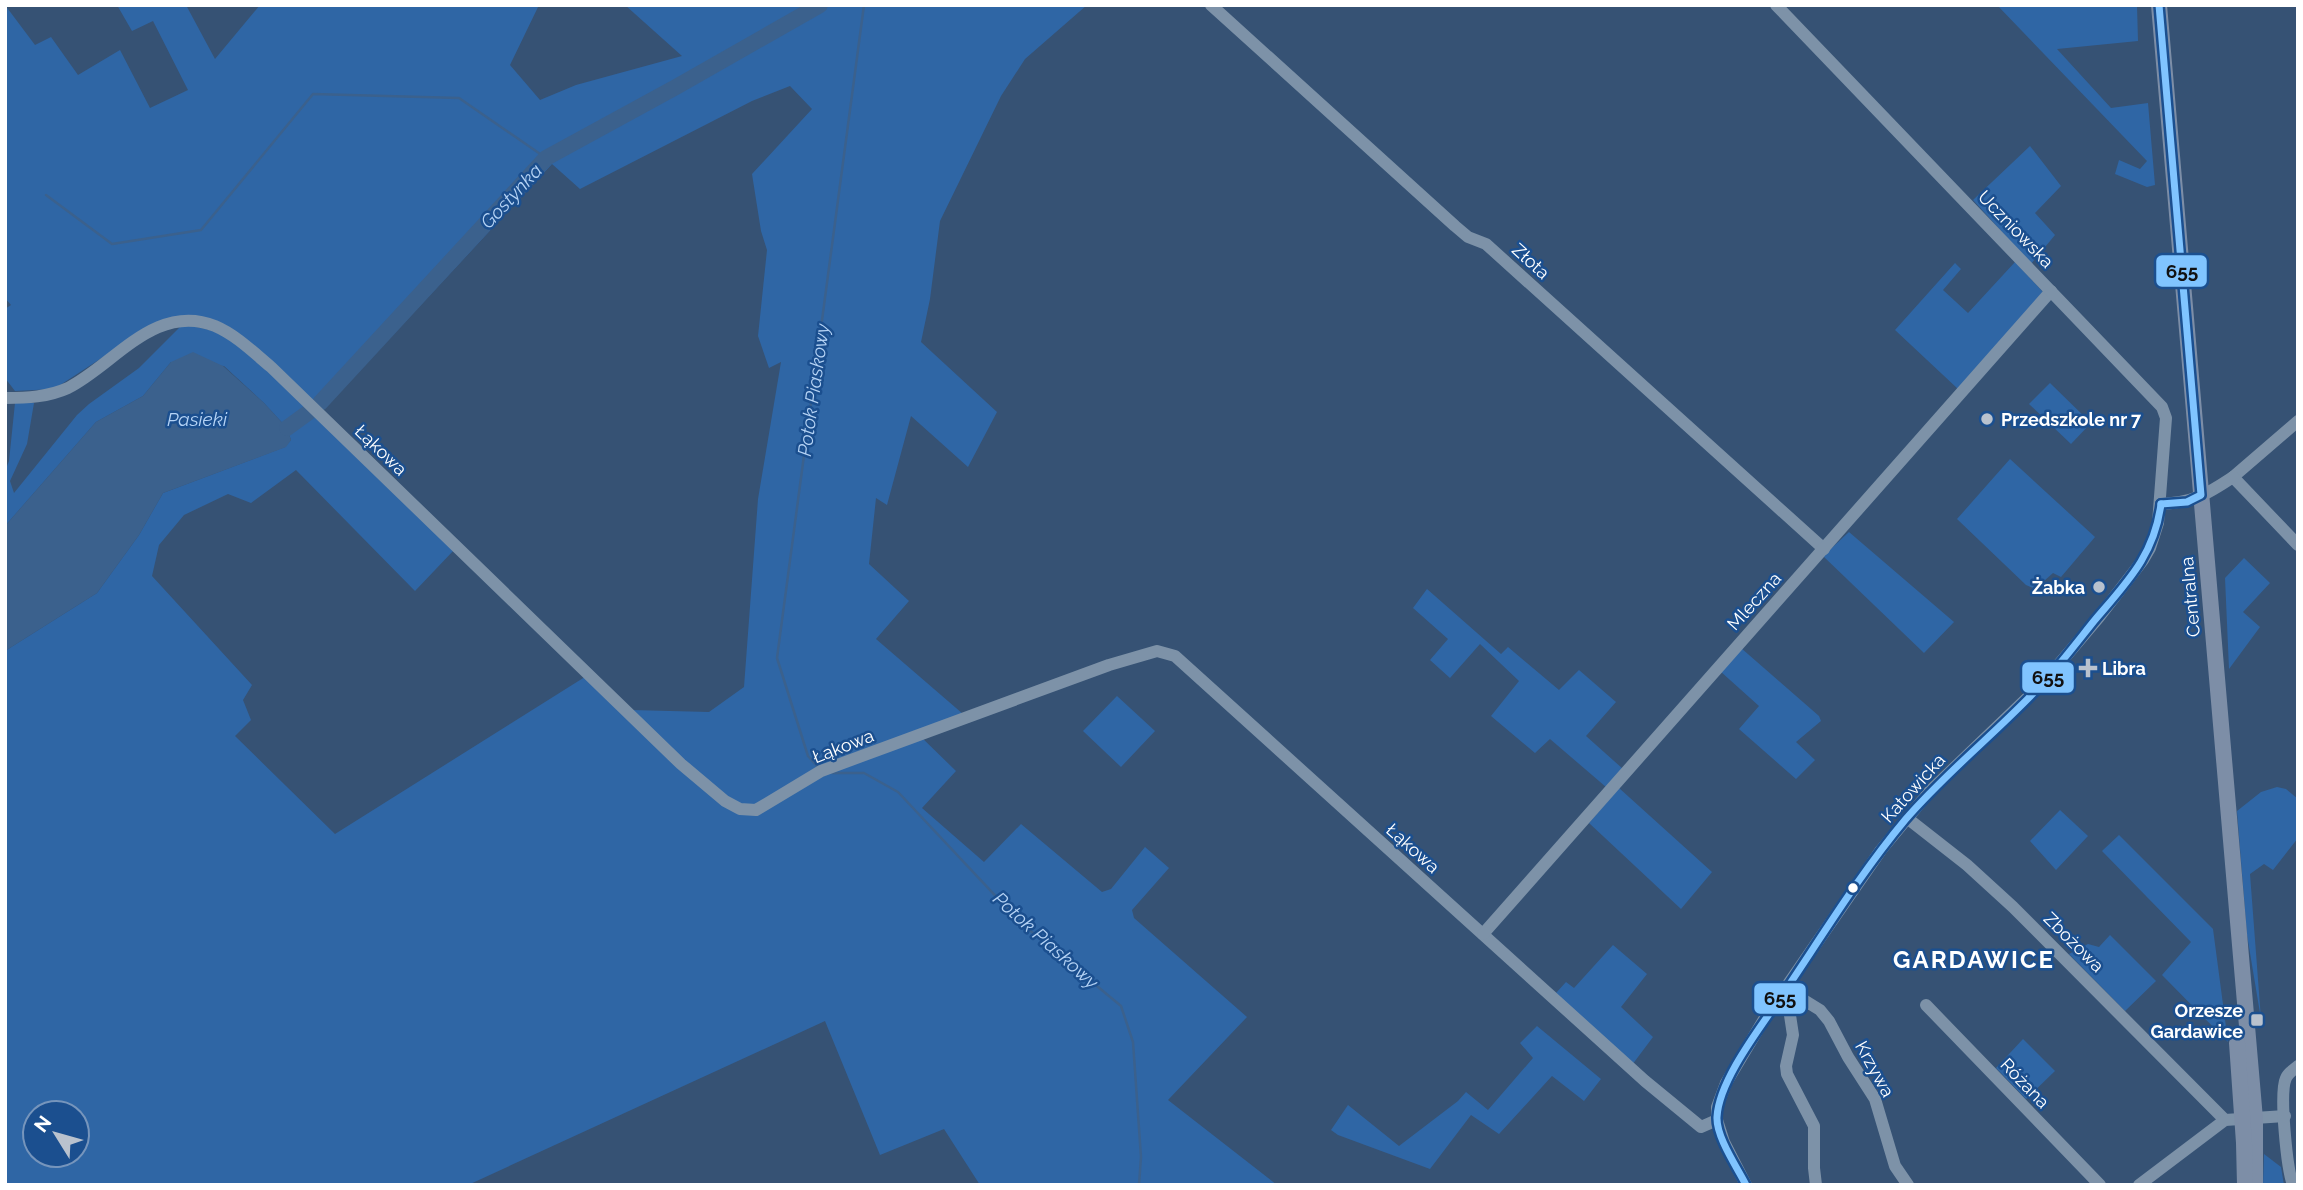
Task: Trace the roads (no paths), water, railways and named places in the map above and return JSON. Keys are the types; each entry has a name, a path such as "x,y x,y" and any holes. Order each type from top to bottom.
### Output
{"main road":[{"name":"Centralna","path":"2149,5 2196,498 2255,1185"},
{"name":"Centralna","path":"2159,5 2196,498"},
{"name":"Centralna","path":"2245,1185 2249,1119"}],"street":[{"name":"Złota","path":"1211,5 1455,226 1468,237 1486,244 1824,549"},
{"name":"Uczniowska","path":"1776,5 2162,407 2166,418 2161,503"},
{"name":"Mleczna","path":"1483,934 2051,291"},
{"name":"Łąkowa","path":"5,398 42,396 71,386 146,333 176,321 213,325 271,367 673,757 725,801 740,809 756,810 821,771 1109,665 1157,651 1175,656 1678,1109 1700,1126 1717,1120"},
{"path":"2161,503 2196,498 2233,477 2298,421"},
{"path":"2233,477 2298,545"},
{"name":"Katowicka","path":"1717,1120 1717,1107 1726,1083 1761,1025 1881,850 1954,768 2043,683 2099,617 2150,548 2158,525 2161,503"},
{"name":"Zbożowa","path":"1907,818 1967,864 2013,906 2225,1120"},
{"path":"1786,989 1793,1035 1786,1066 1787,1074 1814,1126 1816,1185"},
{"name":"Krzywa","path":"1786,989 1820,1010 1829,1021 1874,1099 1895,1166 1908,1185"},
{"name":"Różana","path":"1926,1005 2100,1185"},
{"path":"2293,1185 2285,1116 2286,1078 2298,1066"},
{"path":"2139,1185 2225,1120 2285,1116"},
{"path":"1717,1120 1724,1142 1746,1185"}],"water":[{"name":"Pasieki","path":"193,352 223,366 287,428 291,440 286,447 163,493 139,535 97,593 5,651 5,526 96,422 143,396 171,362"}],"waterway":[{"name":"Gostynka","path":"320,403 546,158 820,5"},
{"name":"Potok Piaskowy","path":"818,767 808,756 777,658 864,5"},
{"path":"46,195 112,244 201,230 313,94 459,98 546,158"},
{"name":"Gostynka","path":"287,428 309,412"},
{"name":"Potok Piaskowy","path":"832,773 864,773 898,792 1021,923 1121,1006 1133,1042 1141,1157 1139,1185"}],"place":[{"name":"Przedszkole nr 7","path":"1987,419"},
{"name":"Żabka","path":"2099,587"},
{"name":"Libra","path":"2088,668"},
{"name":"Orzesze Gardawice","path":"2257,1020"}],"district":[{"name":"GARDAWICE","path":"1974,959"}]}
